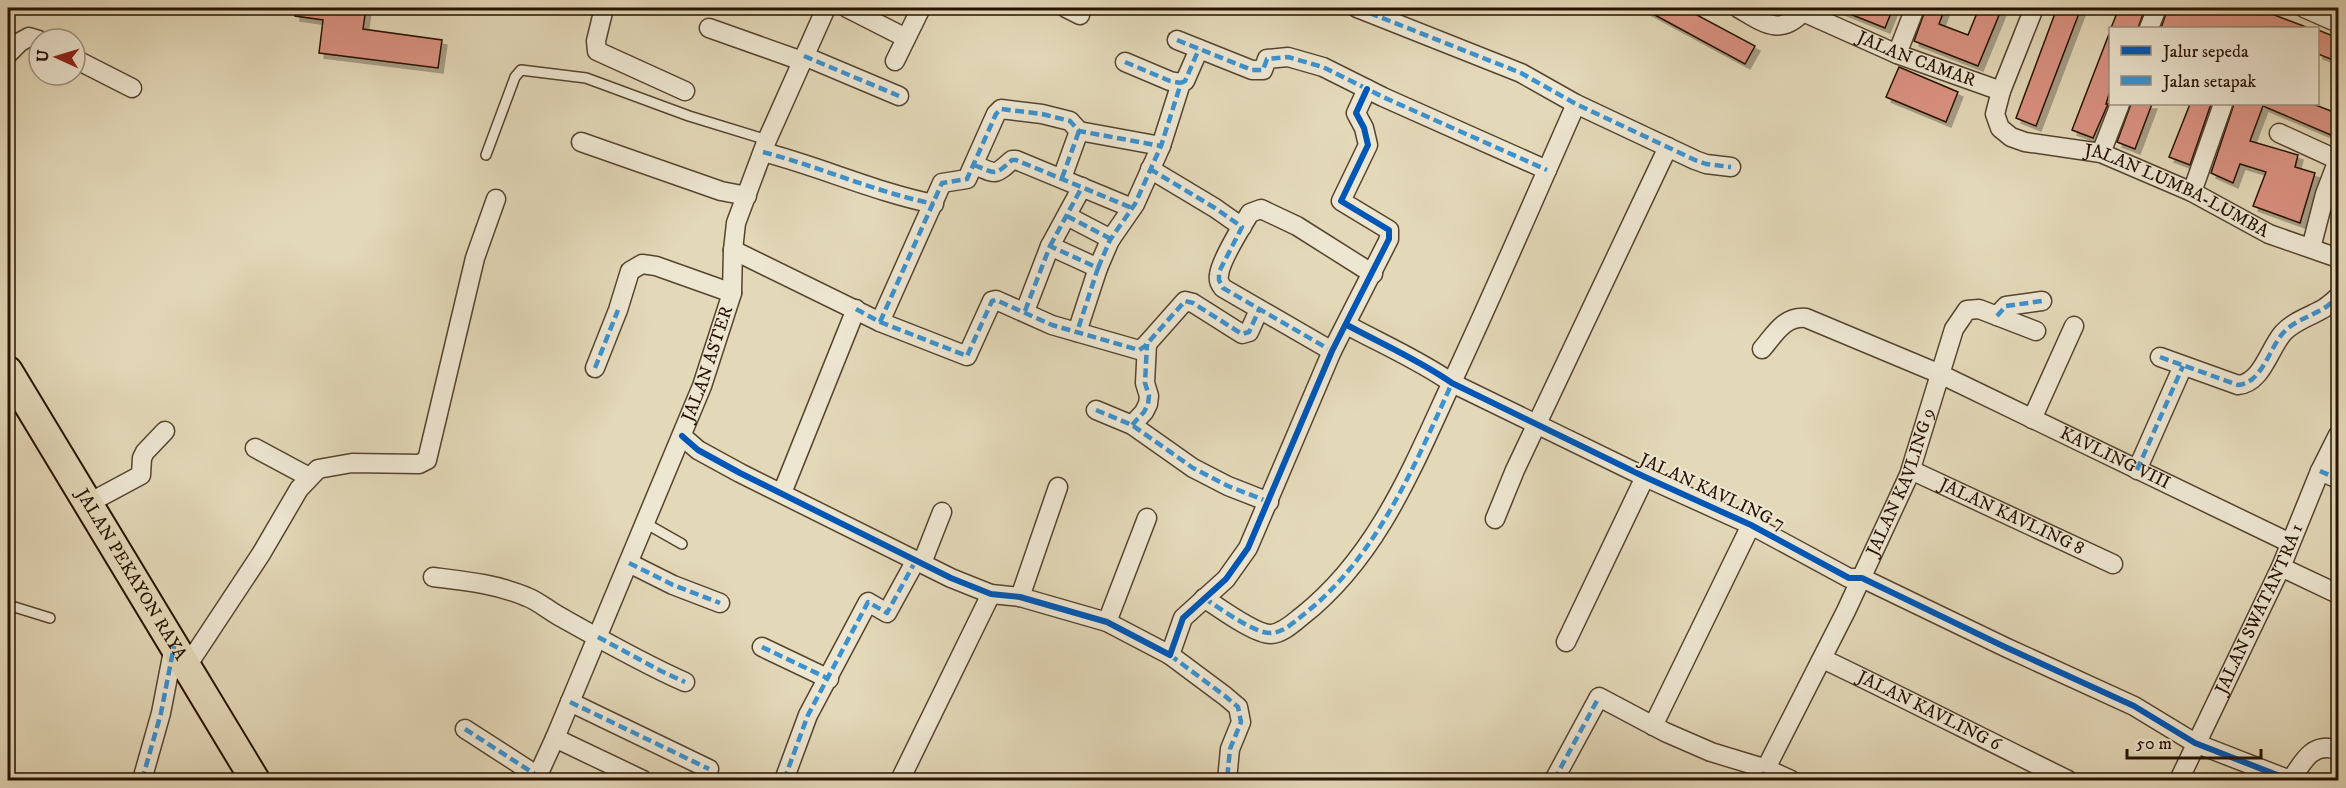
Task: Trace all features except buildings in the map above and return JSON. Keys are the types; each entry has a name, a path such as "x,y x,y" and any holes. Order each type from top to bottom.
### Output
{"main road":[{"name":"JALAN PEKAYON RAYA","path":"8,371 255,780"}],"street":[{"path":"604,8 596,41 597,51 686,91"},
{"name":"JALAN ASTER","path":"539,779 682,436 718,342 732,293 736,223 765,146 826,8"},
{"path":"847,8 906,38"},
{"path":"895,61 921,8"},
{"path":"1357,8 1521,73 1576,104 1706,164 1731,166"},
{"name":"JALAN CAMAR","path":"1738,8 1768,25 1782,26 1794,22 1804,10 1897,54 2001,91"},
{"path":"1897,54 1915,8"},
{"path":"2001,91 2034,8"},
{"path":"2149,27 2157,8"},
{"path":"2304,8 2338,22"},
{"path":"709,28 803,58 899,96"},
{"path":"8,54 27,38"},
{"path":"1177,40 1243,64 1252,70 1263,70 1267,59 1288,57 1323,67 1547,170"},
{"path":"1077,332 1098,268 1111,239 1132,208 1161,146 1181,83 1185,81 1199,49"},
{"path":"1125,62 1170,81 1181,83"},
{"path":"87,65 132,88"},
{"path":"1170,655 1183,618 1226,579 1248,548 1332,351 1389,239 1389,230 1341,201 1368,145 1364,128 1356,113 1367,89"},
{"name":"JALAN LUMBA-LUMBA","path":"2001,91 1995,114 2000,128 2011,136 2025,142 2101,153 2192,192 2269,234 2338,258"},
{"path":"1204,598 1258,631 1270,634 1289,626 1315,606 1356,564 1394,505 1419,456 1486,312 1576,104"},
{"path":"2101,153 2120,105"},
{"path":"2192,192 2223,105"},
{"path":"880,322 942,183 967,179 996,114 1001,109 1042,114 1070,121 1079,131 1161,146"},
{"path":"1062,178 1079,131"},
{"path":"2279,133 2338,160 2325,194 2311,248"},
{"path":"581,142 721,190 747,196"},
{"path":"765,146 803,163 898,196 934,204"},
{"path":"1495,519 1536,423 1668,147"},
{"path":"974,165 997,173 1002,171 1009,162 1016,160 1132,208"},
{"path":"1150,169 1242,227"},
{"path":"1025,311 1050,246 1082,187"},
{"path":"142,780 161,713 181,656 261,554 299,489 309,477 318,469 333,465 419,464 427,460 475,258 496,199"},
{"path":"1332,351 1223,288 1219,280 1219,272 1242,227 1250,213 1261,209 1297,226 1373,274"},
{"path":"1067,216 1111,239"},
{"path":"1050,246 1098,268"},
{"path":"733,250 880,322 967,356 992,302 998,300 1052,325 1139,350 1185,301 1193,303 1242,334 1249,332 1259,310"},
{"path":"595,368 618,310 630,271 642,264 656,266 732,293"},
{"path":"2160,357 2238,385 2244,385 2259,372 2283,333 2302,318 2320,311 2338,297"},
{"path":"1997,316 2006,306 2042,301"},
{"path":"782,494 856,309"},
{"name":"JALAN KAVLING 9","path":"1764,775 1862,578 1911,470 1954,329 1967,310 1979,309 2036,331"},
{"name":"KAVLING VIII","path":"1762,349 1788,320 1796,317 1806,318 1940,374 2290,543"},
{"name":"JALAN KAVLING 7","path":"1347,325 1425,364 1452,383 1645,477 1751,525 1849,578 1862,578 2134,706 2195,743 2291,780"},
{"path":"2032,419 2074,326"},
{"path":"1132,424 1144,412 1148,404 1149,396 1145,383 1147,344"},
{"path":"2137,470 2183,366"},
{"path":"1096,410 1132,424 1193,468 1228,486 1269,502"},
{"path":"87,504 141,475 142,458 145,452 165,431"},
{"name":"JALAN SWATANTRA 1","path":"2179,780 2281,567 2320,471 2338,435"},
{"path":"682,436 698,450 951,578 991,594 1020,597 1107,622 1170,655 1238,707 1241,722 1230,749 1227,780"},
{"path":"255,447 309,477"},
{"name":"JALAN KAVLING 8","path":"1911,470 2113,564"},
{"path":"2320,471 2338,479"},
{"path":"1566,642 1645,477"},
{"path":"1020,597 1059,488"},
{"path":"784,780 808,715 867,602 887,613 919,563 942,512"},
{"path":"1107,622 1147,518"},
{"path":"1653,726 1751,525"},
{"path":"629,563 673,585 720,603"},
{"path":"2281,567 2338,594"},
{"path":"433,577 469,581 522,595 685,682"},
{"path":"900,780 991,594"},
{"path":"762,647 828,679"},
{"name":"JALAN KAVLING 6","path":"1823,658 2068,780"},
{"path":"1554,780 1599,697 1653,726 1764,775 1791,780"},
{"path":"570,702 709,769"},
{"path":"465,729 539,779"},
{"path":"555,738 643,780"},
{"path":"2291,780 2308,754 2317,748 2335,749"}],"lane":[{"path":"486,155 515,77 521,70 586,78 765,146"},
{"path":"645,523 682,544"},
{"path":"8,606 50,618"}],"marked path":[{"path":"1357,8 1521,73 1576,104 1695,160 1706,164 1731,167"},
{"path":"1177,40 1252,70 1263,70 1267,59 1288,57 1323,67 1383,97 1547,170"},
{"path":"1098,268 1110,240 1135,204 1161,146 1181,83 1185,81 1199,49"},
{"path":"804,56 899,96"},
{"path":"1125,62 1170,81 1181,83"},
{"path":"880,322 942,183 967,179 996,114 1001,109 1042,114 1070,121 1079,131 1161,146"},
{"path":"1062,178 1079,131"},
{"path":"763,152 891,193 934,204"},
{"path":"974,165 995,172 1012,160 1016,160 1132,208"},
{"path":"1150,169 1242,227 1219,272 1219,280 1223,288 1332,351"},
{"path":"1050,246 1082,187"},
{"path":"1067,216 1111,239"},
{"path":"1025,311 1050,246 1098,268 1077,332"},
{"path":"2160,357 2238,385 2246,383 2259,372 2287,329 2324,308 2338,297"},
{"path":"856,309 880,322 967,356 992,301 996,300 1052,325 1139,350 1185,301 1193,303 1242,334 1249,332 1259,310"},
{"path":"1997,316 2006,306 2042,301"},
{"path":"595,368 618,310"},
{"path":"1132,425 1148,404 1149,396 1145,383 1147,344"},
{"path":"2137,470 2183,366"},
{"path":"1204,598 1237,620 1265,632 1281,631 1303,615 1329,592 1373,538 1408,478 1452,383"},
{"path":"1096,410 1132,425 1193,468 1228,486 1269,502"},
{"path":"2320,471 2338,479"},
{"path":"784,780 808,715 868,602 887,613 915,562"},
{"path":"629,563 673,585 720,603"},
{"path":"598,637 685,682"},
{"path":"142,780 161,713 174,646"},
{"path":"762,647 829,679"},
{"path":"1170,655 1238,707 1241,722 1230,749 1227,780"},
{"path":"1554,780 1599,697"},
{"path":"570,702 709,769"},
{"path":"465,729 544,780"},
{"path":"1760,780 1767,769"}],"cycle path":[{"path":"682,436 698,450 740,473 951,578 991,594 1020,597 1107,622 1170,655 1183,618 1226,579 1248,548 1332,351 1389,239 1389,230 1341,201 1368,145 1364,128 1356,113 1367,89"},
{"path":"1347,325 1452,383 1645,477 1751,525 1849,578 1862,578 2134,706 2195,743 2290,780"}]}
